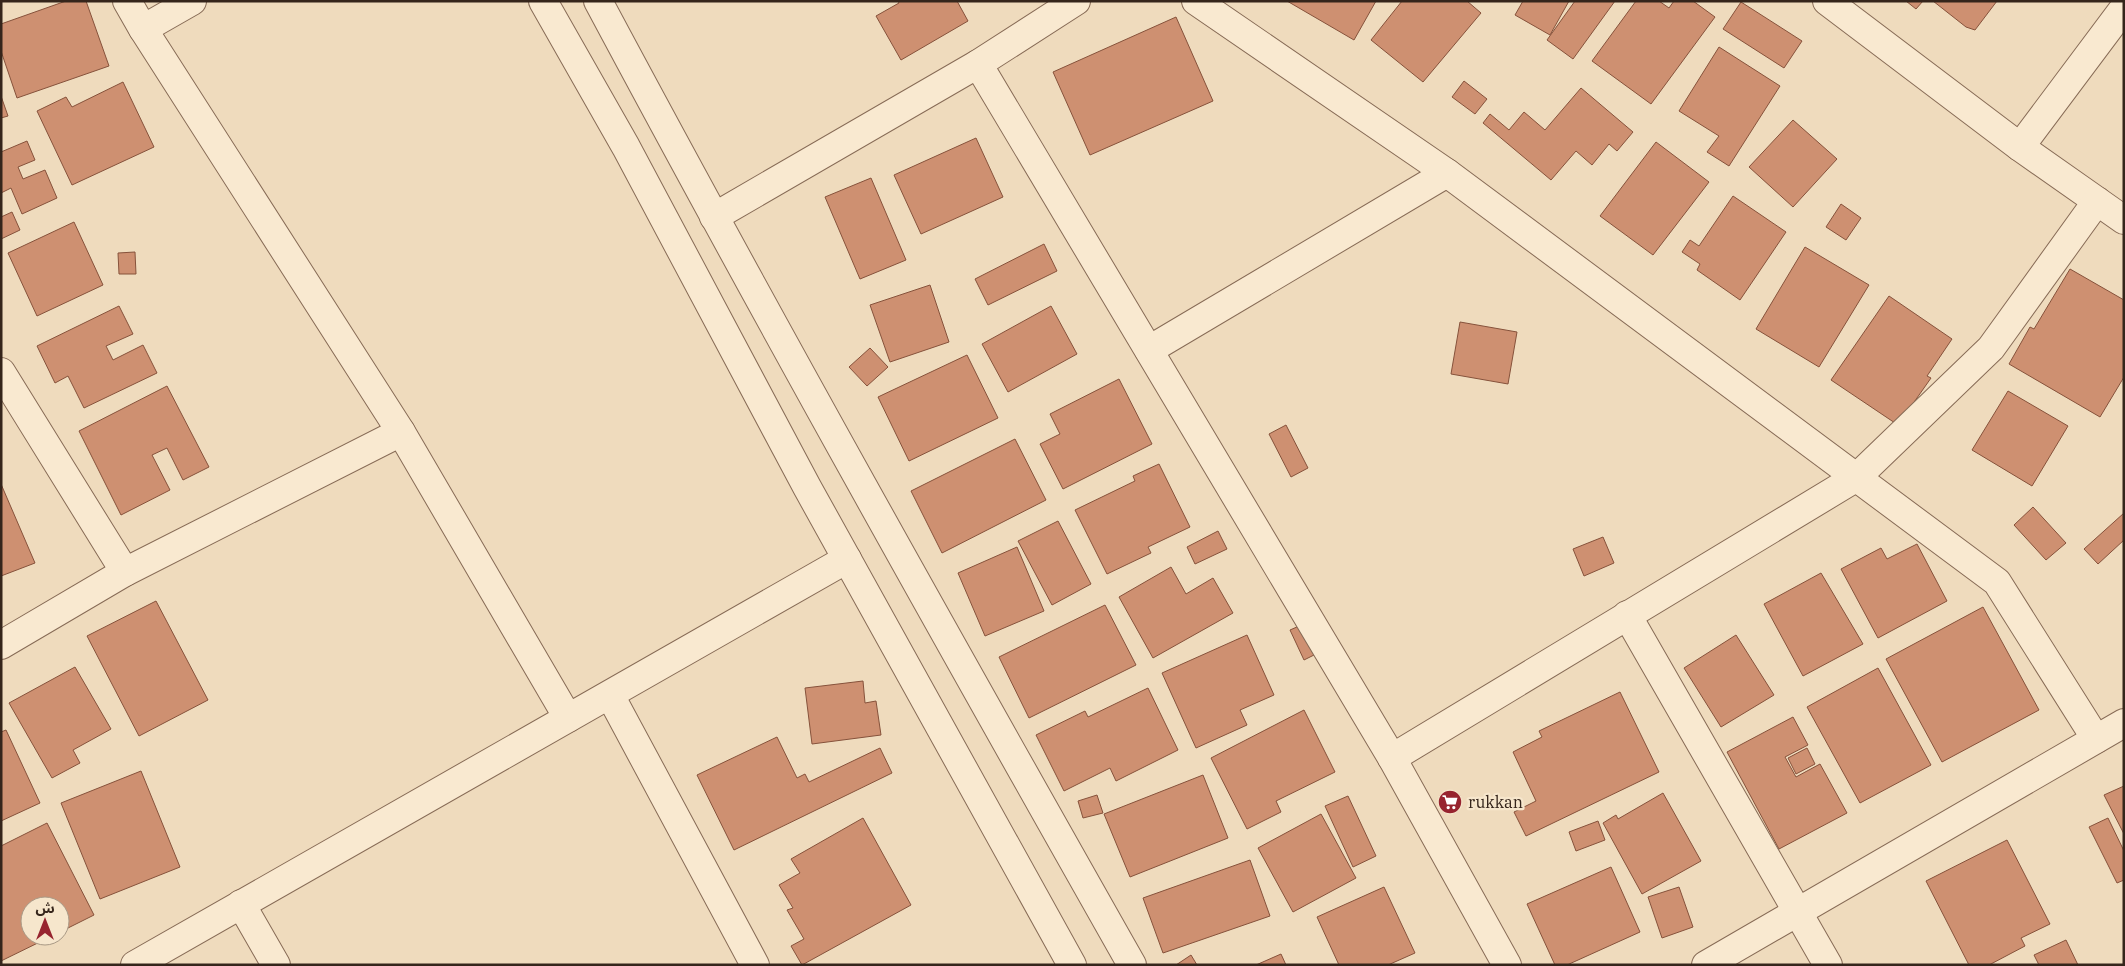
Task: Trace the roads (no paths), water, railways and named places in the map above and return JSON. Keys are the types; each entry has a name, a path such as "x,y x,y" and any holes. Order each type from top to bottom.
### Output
{"street":[{"path":"127,1 143,29 401,432 568,718"},
{"path":"143,29 192,1"},
{"path":"543,1 626,147 847,559 1072,965"},
{"path":"598,1 889,536 1132,965"},
{"path":"714,217 978,64 1076,1"},
{"path":"1196,1 1447,173 1857,476 1997,582 2096,739"},
{"path":"1827,1 2020,147 2124,220"},
{"path":"2020,147 2124,8"},
{"path":"978,64 1392,758 1508,965"},
{"path":"1149,350 1447,173"},
{"path":"1392,758 1857,476 1991,348 2097,201"},
{"path":"1,372 125,572"},
{"path":"1,645 125,572 401,432"},
{"path":"135,965 847,559"},
{"path":"1627,615 1828,965"},
{"path":"610,694 755,965"},
{"path":"1706,965 1796,911 2124,723"},
{"path":"241,904 276,965"}],"place":[{"name":"rukkan","path":"1450,802"}]}
